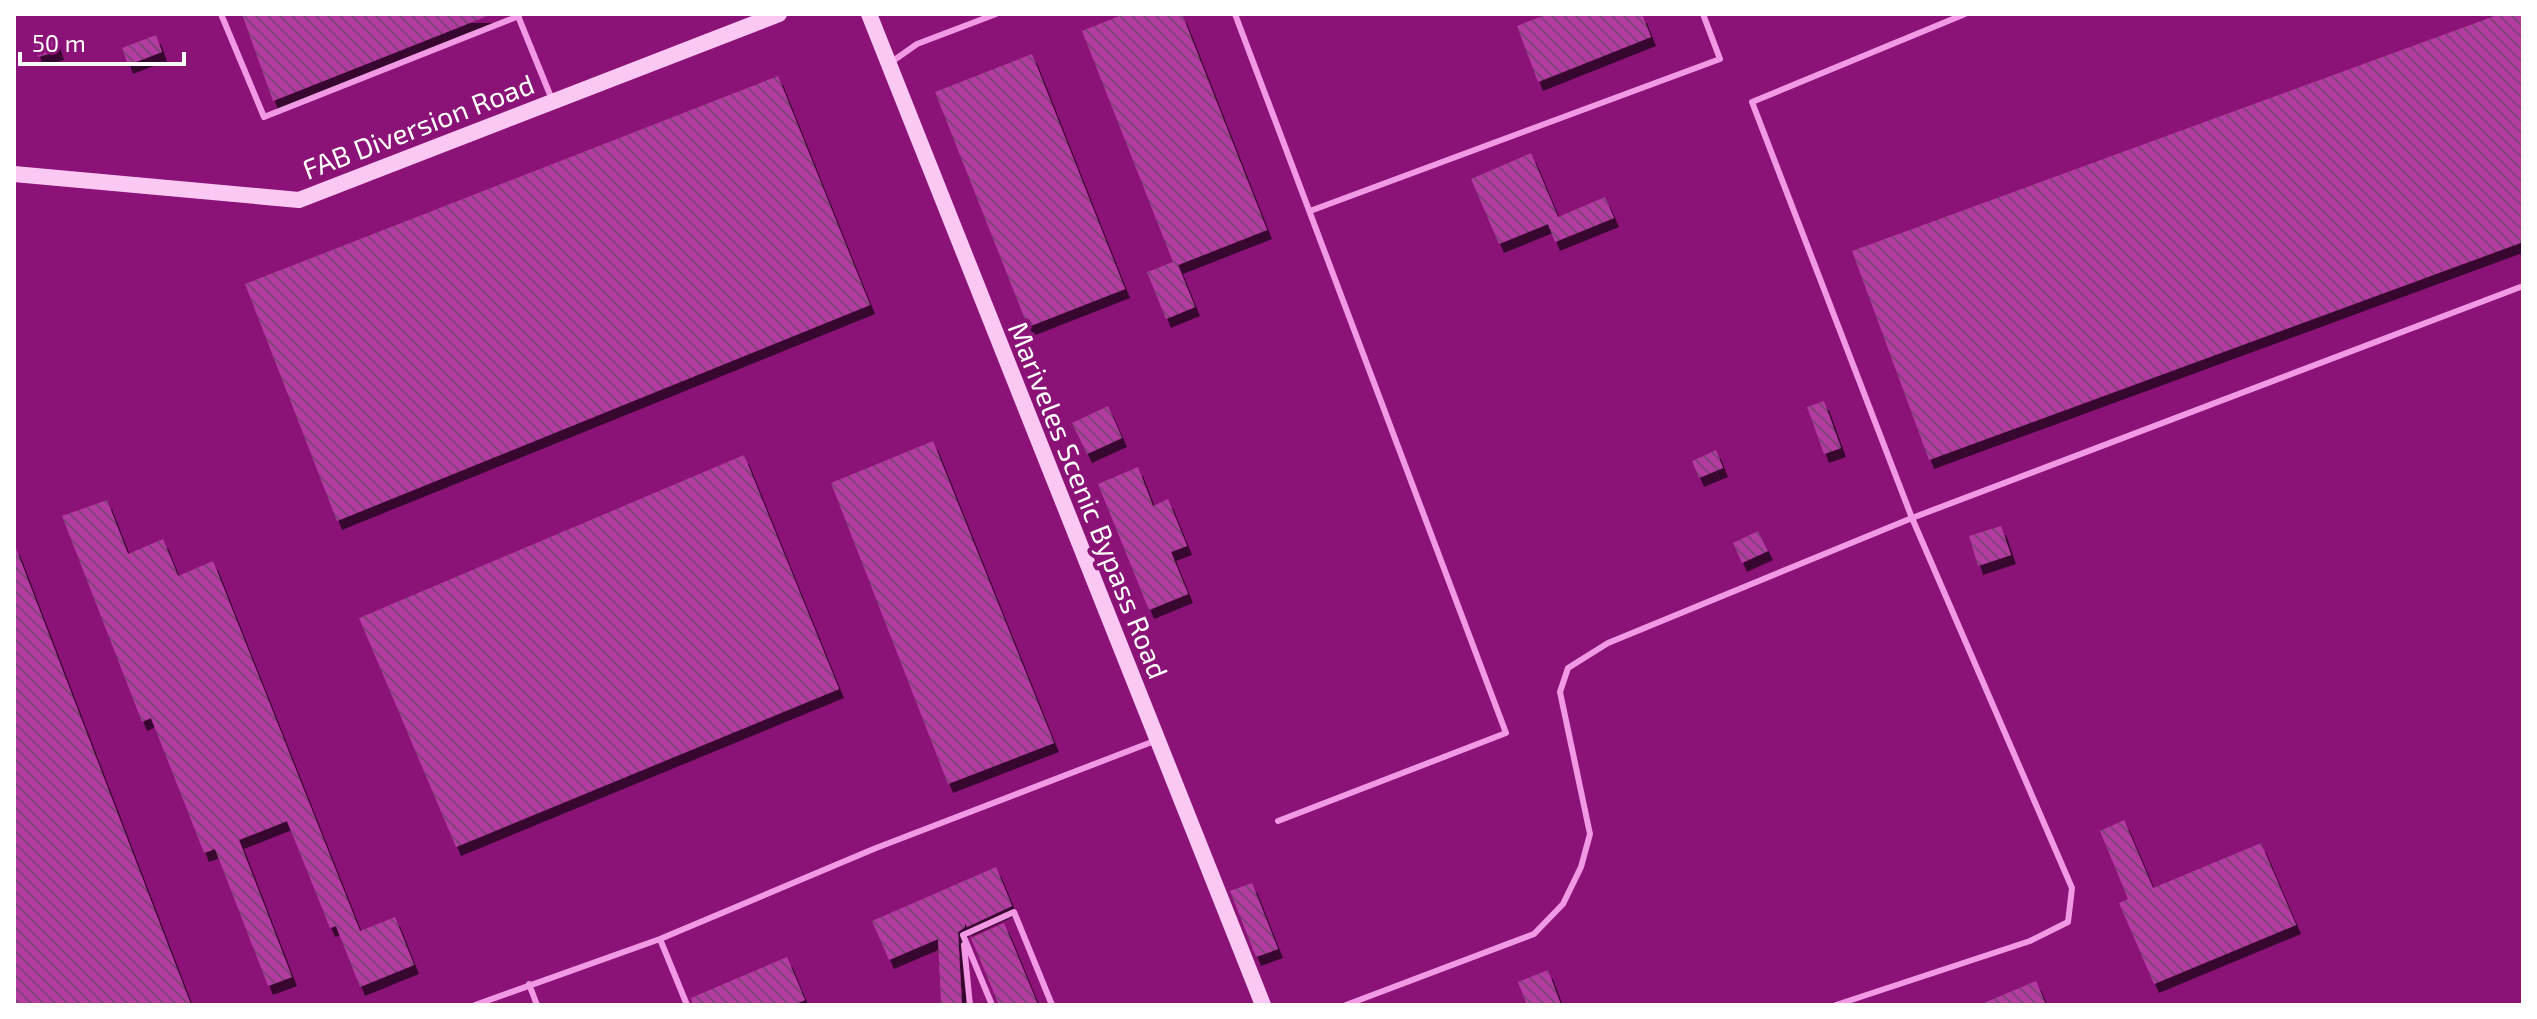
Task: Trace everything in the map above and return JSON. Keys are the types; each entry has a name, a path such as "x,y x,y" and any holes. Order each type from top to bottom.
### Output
{"main road":[{"name":"FAB Diversion Road","path":"14,174 299,200 779,14"},
{"name":"Mariveles Scenic Bypass Road","path":"869,14 1263,1005"}],"lane":[{"path":"221,14 264,117 518,15 553,102"},
{"path":"887,65 917,44 996,14"},
{"path":"1235,14 1506,733 1278,821"},
{"path":"1310,211 1720,59 1703,14"},
{"path":"1836,1005 2030,941 2068,922 2072,888 1912,518 1752,102 1965,14"},
{"path":"1346,1005 1534,934 1563,904 1581,867 1590,834 1560,692 1568,668 1608,643 1912,518 2523,286"},
{"path":"475,1005 660,939 876,848 1157,740"},
{"path":"963,935 1014,912 1052,1005"},
{"path":"963,935 970,1005"},
{"path":"963,935 992,1005"},
{"path":"660,939 687,1005"},
{"path":"529,984 537,1005"}],"building":[{"path":"242,14 490,14 490,15 273,101"},
{"path":"1124,14 1182,14 1267,230 1178,265 1195,307 1166,319 1147,272 1173,262 1082,31"},
{"path":"1548,14 1642,14 1651,37 1538,82 1517,26"},
{"path":"2500,14 2523,14 2523,242 1929,460 1852,251"},
{"path":"53,32 59,51 38,57 32,38"},
{"path":"156,35 162,52 128,65 122,48"},
{"path":"1032,54 1125,289 1028,327 935,92"},
{"path":"778,76 870,305 337,521 245,284"},
{"path":"1531,153 1558,217 1605,197 1614,218 1555,242 1548,224 1499,244 1471,179"},
{"path":"1824,401 1841,448 1824,454 1807,407"},
{"path":"1108,406 1122,438 1087,454 1072,423"},
{"path":"933,441 1054,743 948,784 831,483"},
{"path":"1716,450 1723,468 1699,478 1692,461"},
{"path":"744,455 839,689 456,847 359,618"},
{"path":"1138,467 1153,506 1168,499 1187,546 1171,552 1188,594 1149,610 1098,484"},
{"path":"107,500 128,554 163,539 178,576 213,561 360,931 395,917 414,965 360,987 336,926 330,928 287,821 239,840 292,977 268,986 215,849 204,853 151,718 142,722 62,516"},
{"path":"2001,526 2011,555 1978,566 1969,536"},
{"path":"1758,531 1768,551 1742,563 1733,543"},
{"path":"15,546 191,1005 14,1005"},
{"path":"2124,820 2153,888 2261,843 2296,925 2154,984 2119,903 2128,899 2100,831"},
{"path":"996,867 1012,906 967,927 965,923 965,927 958,932 962,1005 941,1005 938,939 889,960 872,921"},
{"path":"1252,883 1278,949 1256,957 1230,891"},
{"path":"1004,923 1038,1005 999,1005 971,938"},
{"path":"787,957 805,1000 793,1005 693,1005 691,998"},
{"path":"1548,970 1561,1005 1527,1005 1518,982"},
{"path":"2036,981 2046,1005 1979,1005"}]}
